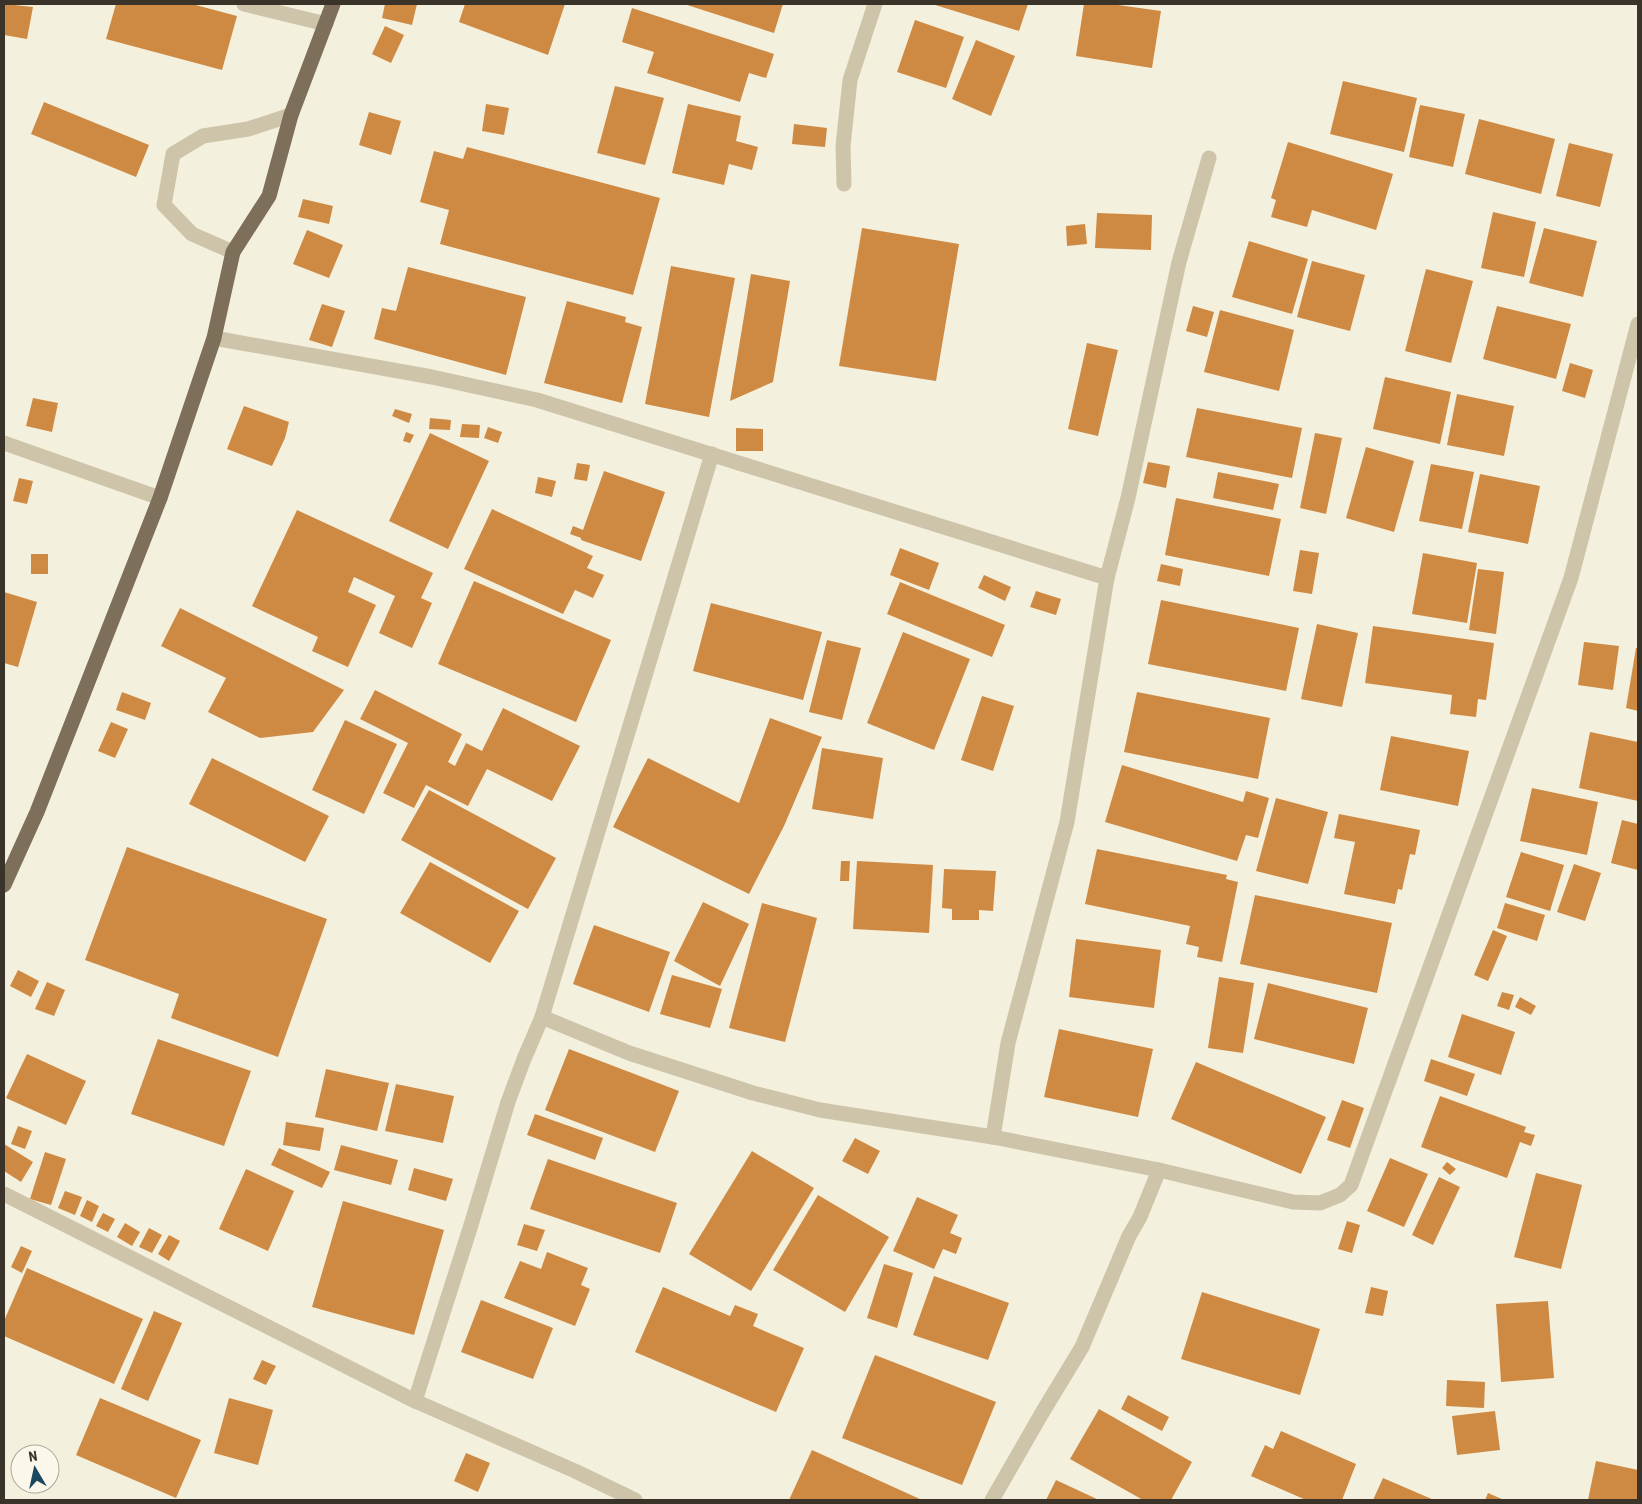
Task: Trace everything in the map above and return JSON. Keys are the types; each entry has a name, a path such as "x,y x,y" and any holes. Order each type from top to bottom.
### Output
{"main road":[{"path":"4,885 37,812 160,498 214,338 232,252 269,196 291,115 333,4"}],"street":[{"path":"244,4 326,24"},
{"path":"844,184 843,146 850,80 875,4"},
{"path":"232,252 192,234 164,205 173,154 203,136 248,128 291,115"},
{"path":"994,1138 1008,1043 1067,822 1107,578 1128,498 1179,262 1209,158"},
{"path":"542,1017 630,1053 753,1093 820,1110 994,1138 1159,1170 1293,1202 1320,1203 1340,1195 1350,1185 1572,578 1638,324"},
{"path":"214,338 432,377 537,400 1107,578"},
{"path":"4,443 160,498"},
{"path":"415,1401 508,1102 542,1017 712,454"},
{"path":"992,1500 1082,1347 1159,1170"},
{"path":"4,1194 415,1401 575,1471 635,1500"}],"building":[{"path":"5,4 33,7 27,39 4,35"},
{"path":"116,4 192,4 237,16 222,70 106,39"},
{"path":"385,4 417,4 412,25 382,18"},
{"path":"465,4 565,4 548,55 459,22"},
{"path":"684,4 783,4 774,33"},
{"path":"932,4 1028,4 1019,31"},
{"path":"1084,4 1111,4 1161,11 1152,68 1076,56"},
{"path":"632,8 774,54 766,78 749,73 740,102 647,73 654,52 622,42"},
{"path":"915,20 964,37 946,88 897,72"},
{"path":"385,26 404,35 391,63 372,54"},
{"path":"976,40 1015,56 991,116 952,99"},
{"path":"1343,81 1417,98 1404,152 1330,134"},
{"path":"615,86 664,98 645,165 597,153"},
{"path":"44,102 149,145 136,177 31,134"},
{"path":"486,104 509,108 504,135 482,131"},
{"path":"688,104 741,116 736,141 758,147 752,170 729,164 724,185 672,173"},
{"path":"1420,105 1465,114 1453,167 1409,157"},
{"path":"369,112 401,121 391,155 359,145"},
{"path":"1479,119 1555,139 1541,194 1465,174"},
{"path":"794,124 827,128 825,147 792,144"},
{"path":"1288,142 1393,174 1376,230 1312,210 1307,227 1271,217 1276,200 1271,198"},
{"path":"1569,143 1613,154 1600,207 1556,196"},
{"path":"467,147 660,198 633,295 440,244 449,210 420,202 434,151 463,159"},
{"path":"303,199 333,206 329,224 298,217"},
{"path":"1493,212 1536,222 1524,277 1481,268"},
{"path":"1097,213 1152,215 1151,250 1095,248"},
{"path":"1085,224 1087,244 1067,246 1066,226"},
{"path":"862,228 959,244 936,381 839,366"},
{"path":"1544,228 1597,241 1583,297 1529,283"},
{"path":"307,230 343,245 329,278 293,264"},
{"path":"1249,241 1308,259 1292,314 1232,297"},
{"path":"1312,261 1365,275 1350,331 1297,317"},
{"path":"671,266 735,278 709,417 645,404"},
{"path":"408,267 526,297 506,375 374,339 382,308 396,311"},
{"path":"1426,269 1473,281 1451,363 1405,351"},
{"path":"751,274 790,281 773,382 730,401"},
{"path":"567,301 626,317 625,322 642,327 622,403 544,383"},
{"path":"322,304 345,311 332,347 309,340"},
{"path":"1193,306 1214,312 1207,337 1186,331"},
{"path":"1497,306 1571,324 1556,379 1483,359"},
{"path":"1220,310 1294,330 1279,391 1204,372"},
{"path":"1087,343 1118,350 1098,436 1068,429"},
{"path":"1570,363 1593,370 1585,398 1562,391"},
{"path":"1385,377 1451,392 1440,444 1373,429"},
{"path":"1457,394 1514,406 1504,456 1447,445"},
{"path":"33,398 58,403 52,432 26,426"},
{"path":"244,406 289,422 285,438 272,466 227,449"},
{"path":"1197,408 1302,428 1292,478 1186,457"},
{"path":"395,409 412,414 409,423 392,416"},
{"path":"430,418 451,420 450,430 429,429"},
{"path":"462,424 480,425 479,438 460,437"},
{"path":"488,427 502,432 498,443 484,438"},
{"path":"736,428 763,429 763,451 736,451"},
{"path":"406,432 414,435 410,443 403,441"},
{"path":"430,433 489,461 448,549 389,521"},
{"path":"1315,433 1342,438 1326,514 1300,508"},
{"path":"1366,447 1414,461 1394,532 1346,518"},
{"path":"1148,462 1170,466 1166,488 1143,483"},
{"path":"577,463 590,465 587,481 574,479"},
{"path":"1431,464 1474,472 1462,529 1419,521"},
{"path":"604,471 665,492 641,561 581,540 581,538 570,534 573,526 583,530"},
{"path":"1218,472 1279,484 1273,510 1213,498"},
{"path":"1480,474 1540,486 1528,544 1468,532"},
{"path":"538,477 556,481 552,497 535,493"},
{"path":"19,478 33,481 27,504 13,501"},
{"path":"1176,498 1281,519 1269,576 1165,555"},
{"path":"492,509 593,556 587,568 604,575 593,598 575,590 563,614 464,569"},
{"path":"297,510 433,573 421,598 432,603 412,648 379,633 395,596 354,577 348,592 376,605 348,667 312,651 318,637 252,606"},
{"path":"900,548 939,563 929,590 890,575"},
{"path":"1300,550 1319,553 1312,594 1293,591"},
{"path":"1423,553 1477,563 1467,623 1412,614"},
{"path":"31,554 48,554 48,574 31,574"},
{"path":"1161,564 1183,569 1180,586 1157,581"},
{"path":"1478,569 1504,572 1496,634 1469,630"},
{"path":"984,575 1011,587 1005,601 978,588"},
{"path":"474,581 611,640 576,722 438,664"},
{"path":"900,582 1005,625 992,657 887,614"},
{"path":"1036,591 1061,599 1056,615 1030,607"},
{"path":"4,592 37,602 18,667 4,663"},
{"path":"1161,600 1299,628 1286,691 1148,664"},
{"path":"711,603 822,632 803,700 693,671"},
{"path":"180,608 344,690 313,732 260,738 208,712 226,678 161,646"},
{"path":"1317,624 1358,633 1342,707 1301,699"},
{"path":"1373,626 1494,643 1486,700 1478,699 1476,717 1450,714 1452,695 1365,683"},
{"path":"903,632 970,659 934,750 867,723"},
{"path":"827,640 861,648 842,720 809,712"},
{"path":"1584,642 1619,646 1613,690 1578,685"},
{"path":"1636,648 1638,648 1638,711 1626,708"},
{"path":"375,690 462,734 448,762 455,766 466,743 482,751 503,708 580,746 552,801 487,769 468,806 426,785 414,808 383,793 408,743 360,719"},
{"path":"122,692 151,703 145,720 116,710"},
{"path":"1137,692 1270,718 1258,779 1124,752"},
{"path":"982,696 1014,706 993,771 961,760"},
{"path":"770,718 822,737 784,826 749,894 613,827 648,758 739,803"},
{"path":"345,720 397,744 364,814 312,790"},
{"path":"111,722 128,729 115,758 98,751"},
{"path":"1590,732 1638,742 1638,801 1579,788"},
{"path":"1391,736 1469,751 1458,806 1380,790"},
{"path":"822,748 883,758 873,819 812,809"},
{"path":"212,758 329,816 305,862 189,804"},
{"path":"1122,765 1243,802 1246,791 1269,798 1258,838 1246,835 1237,861 1105,822"},
{"path":"1532,788 1598,802 1587,855 1520,841"},
{"path":"429,790 556,858 528,909 401,840"},
{"path":"1276,798 1328,812 1308,884 1256,871"},
{"path":"1339,814 1420,830 1415,855 1410,854 1402,890 1398,889 1395,904 1344,894 1355,842 1334,838"},
{"path":"1622,820 1638,824 1638,870 1611,863"},
{"path":"127,847 327,919 278,1057 171,1018 179,994 85,960"},
{"path":"1097,849 1227,875 1226,879 1238,882 1222,962 1197,957 1199,947 1186,944 1190,926 1085,904"},
{"path":"1521,852 1564,865 1550,911 1506,897"},
{"path":"841,861 850,861 849,881 840,881"},
{"path":"857,861 933,865 929,933 853,929"},
{"path":"430,862 519,911 490,963 400,913"},
{"path":"1574,864 1601,873 1585,921 1557,912"},
{"path":"944,869 996,871 993,911 979,910 979,920 952,920 952,909 942,908"},
{"path":"1255,895 1392,923 1377,993 1240,964"},
{"path":"703,902 749,924 720,986 674,961"},
{"path":"762,903 817,918 785,1042 729,1028"},
{"path":"1505,903 1545,915 1537,941 1497,928"},
{"path":"594,925 670,952 649,1012 573,984"},
{"path":"1493,930 1507,936 1488,981 1474,975"},
{"path":"1076,939 1161,950 1154,1008 1069,997"},
{"path":"18,970 39,981 31,997 10,986"},
{"path":"672,975 722,989 710,1028 660,1014"},
{"path":"1219,977 1254,983 1243,1053 1208,1048"},
{"path":"47,982 65,990 54,1016 35,1009"},
{"path":"1268,983 1368,1008 1354,1064 1254,1039"},
{"path":"1502,992 1514,995 1509,1010 1497,1006"},
{"path":"1520,997 1536,1006 1531,1015 1515,1007"},
{"path":"1462,1014 1515,1032 1501,1075 1448,1057"},
{"path":"1059,1029 1153,1049 1138,1117 1044,1097"},
{"path":"158,1039 251,1071 224,1146 131,1114"},
{"path":"569,1049 679,1091 655,1152 545,1110"},
{"path":"27,1054 86,1081 66,1125 6,1098"},
{"path":"1431,1059 1475,1074 1467,1096 1424,1081"},
{"path":"1196,1062 1326,1117 1301,1174 1171,1119"},
{"path":"326,1069 389,1083 377,1131 315,1117"},
{"path":"396,1084 454,1096 443,1143 385,1131"},
{"path":"1440,1096 1526,1127 1524,1132 1535,1135 1531,1146 1520,1142 1507,1178 1421,1147"},
{"path":"1342,1100 1364,1108 1350,1148 1327,1140"},
{"path":"535,1114 603,1138 595,1160 527,1135"},
{"path":"286,1122 324,1128 320,1151 283,1145"},
{"path":"18,1126 32,1131 25,1149 11,1144"},
{"path":"855,1138 880,1151 868,1174 842,1161"},
{"path":"4,1144 33,1162 21,1182 4,1171"},
{"path":"341,1145 398,1160 391,1185 334,1170"},
{"path":"279,1148 330,1172 322,1188 271,1165"},
{"path":"752,1151 814,1188 751,1291 689,1254"},
{"path":"45,1152 66,1159 51,1205 30,1199"},
{"path":"1390,1158 1428,1174 1404,1227 1367,1211"},
{"path":"548,1159 677,1203 660,1253 530,1209"},
{"path":"1447,1162 1456,1169 1450,1175 1442,1168"},
{"path":"414,1168 453,1179 446,1201 408,1190"},
{"path":"246,1169 294,1191 268,1251 219,1229"},
{"path":"1536,1173 1582,1185 1561,1269 1514,1257"},
{"path":"1439,1177 1460,1187 1433,1245 1412,1235"},
{"path":"65,1191 82,1197 75,1215 58,1208"},
{"path":"818,1195 889,1237 845,1312 773,1270"},
{"path":"917,1197 958,1215 950,1233 962,1238 956,1254 943,1249 934,1269 893,1251"},
{"path":"87,1200 99,1206 92,1222 80,1216"},
{"path":"343,1201 444,1230 414,1335 312,1307"},
{"path":"103,1213 115,1219 108,1232 96,1226"},
{"path":"1347,1221 1360,1225 1352,1253 1338,1249"},
{"path":"125,1223 140,1232 132,1246 117,1237"},
{"path":"524,1224 545,1230 537,1251 517,1245"},
{"path":"149,1228 162,1235 152,1253 139,1247"},
{"path":"169,1235 180,1241 169,1261 158,1254"},
{"path":"21,1246 32,1251 22,1273 11,1267"},
{"path":"547,1252 588,1268 581,1285 590,1289 575,1326 504,1298 520,1261 541,1269"},
{"path":"884,1264 913,1273 897,1328 867,1318"},
{"path":"27,1268 143,1319 114,1384 4,1336 4,1321"},
{"path":"934,1276 1009,1303 988,1360 913,1335"},
{"path":"663,1287 730,1316 735,1305 758,1314 753,1326 804,1348 776,1412 635,1352"},
{"path":"1371,1287 1388,1291 1383,1316 1365,1313"},
{"path":"1202,1292 1320,1329 1300,1395 1181,1359"},
{"path":"481,1300 553,1328 533,1379 461,1352"},
{"path":"1548,1301 1554,1378 1501,1382 1496,1304"},
{"path":"154,1311 182,1323 148,1401 121,1389"},
{"path":"875,1355 996,1402 962,1485 842,1438"},
{"path":"262,1360 276,1366 266,1385 253,1379"},
{"path":"1447,1380 1485,1382 1484,1408 1446,1406"},
{"path":"1128,1395 1169,1417 1162,1431 1121,1409"},
{"path":"100,1398 201,1440 176,1498 76,1455"},
{"path":"229,1398 273,1410 258,1465 214,1453"},
{"path":"1099,1409 1192,1462 1171,1500 1143,1500 1070,1459"},
{"path":"1495,1411 1500,1450 1457,1455 1452,1416"},
{"path":"1281,1431 1356,1464 1342,1500 1306,1500 1251,1476 1265,1445 1273,1449"},
{"path":"812,1450 922,1500 789,1500"},
{"path":"466,1453 490,1463 478,1492 454,1481"},
{"path":"1596,1461 1638,1470 1638,1500 1588,1500"},
{"path":"1383,1478 1434,1500 1373,1500"},
{"path":"1056,1480 1099,1500 1046,1500"},
{"path":"1488,1493 1504,1500 1485,1500"}]}
